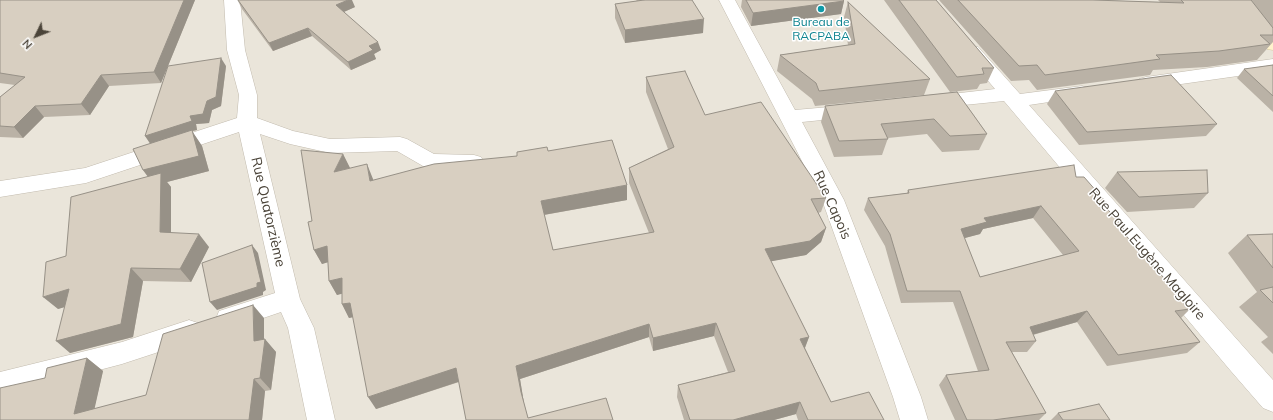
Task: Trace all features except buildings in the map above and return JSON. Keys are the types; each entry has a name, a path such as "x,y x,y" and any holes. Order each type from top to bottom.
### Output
{"main road":[{"path":"1238,0 1273,45"}],"street":[{"name":"Rue Quatorzième","path":"232,0 236,50 248,95 247,122 288,299 300,328 321,420"},
{"name":"Rue Capois","path":"727,0 833,200 907,397 914,420"},
{"name":"Rue Paul Eugène Magloire","path":"958,35 1239,362 1273,399"},
{"path":"1133,85 1273,65"},
{"path":"915,104 1013,98 1102,89"},
{"path":"789,117 868,109"},
{"path":"0,189 86,174 247,122 290,137 330,146 400,144 430,161 474,162"},
{"path":"0,384 122,353 288,299"}],"shaded area":[{"path":"0,0 1273,0 1273,420 0,420"}],"place":[{"name":"Bureau de RACPABA","path":"821,9"}]}
